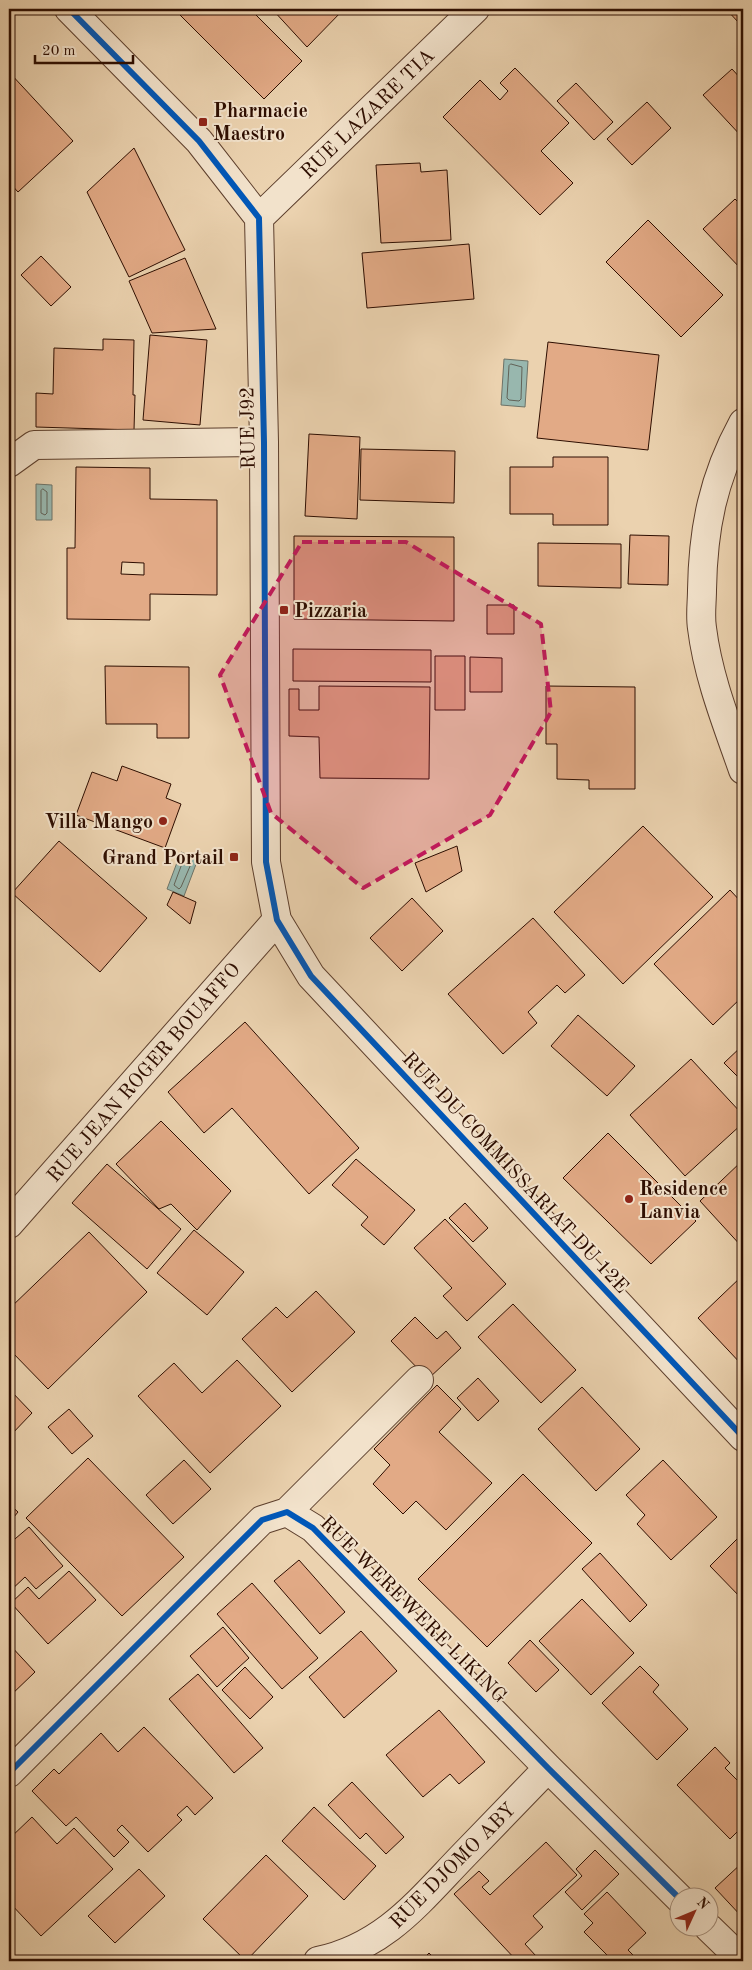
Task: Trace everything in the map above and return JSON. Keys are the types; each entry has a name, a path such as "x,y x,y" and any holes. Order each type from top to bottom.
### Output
{"street":[{"path":"69,9 198,140 259,218"},
{"name":"RUE LAZARE TIA","path":"259,218 475,9"},
{"name":"RUE J92","path":"259,218 264,442 266,862 277,920"},
{"path":"743,423 734,440 712,498 702,557 702,627 717,694 743,770"},
{"path":"9,463 34,445 264,442"},
{"name":"RUE JEAN ROGER BOUAFFO","path":"9,1224 277,920"},
{"name":"RUE DU COMMISSARIAT DU 12E","path":"277,920 310,976 743,1436"},
{"path":"9,1773 262,1520 286,1512 418,1380"},
{"name":"RUE WEREWERE LIKING","path":"286,1512 313,1528 548,1768 670,1888"},
{"name":"RUE DJOMO ABY","path":"318,1961 332,1958 370,1942 399,1922 548,1768"},
{"path":"719,1938 743,1961"}],"highlighted area":[{"path":"302,542 406,542 541,624 551,712 490,815 363,888 271,813 220,675"}],"water":[{"path":"504,359 528,361 525,407 501,405"},
{"path":"36,484 52,485 52,520 36,520"},
{"path":"181,852 198,859 184,896 167,889"}],"building":[{"path":"174,9 250,9 302,61 264,99"},
{"path":"272,9 344,9 307,47"},
{"path":"674,9 687,9 680,15"},
{"path":"726,9 743,9 743,19 739,23"},
{"path":"515,68 569,123 541,151 573,183 540,215 443,117 480,80 500,100 508,91 500,83"},
{"path":"732,69 743,81 743,138 703,95"},
{"path":"9,72 73,141 18,192 9,182"},
{"path":"576,83 613,122 594,140 557,101"},
{"path":"647,102 671,128 632,165 607,139"},
{"path":"134,148 185,250 129,277 87,192"},
{"path":"420,163 421,172 447,170 451,240 381,243 376,165"},
{"path":"735,199 743,207 743,271 703,229"},
{"path":"648,220 723,295 681,337 606,262"},
{"path":"469,244 474,299 367,308 362,253"},
{"path":"41,256 71,287 51,306 21,275"},
{"path":"185,258 216,329 152,333 129,281"},
{"path":"150,335 207,340 200,425 143,420"},
{"path":"103,339 134,340 134,430 36,427 36,393 53,394 54,348 103,350"},
{"path":"548,342 659,355 648,450 537,438"},
{"path":"309,434 360,437 357,519 305,516"},
{"path":"361,449 455,451 454,503 360,500"},
{"path":"553,457 608,457 608,525 553,525 553,514 510,514 510,467 553,467"},
{"path":"76,467 150,468 150,499 217,500 217,595 150,594 150,620 67,619 67,548 75,548","holes":["122,562 144,563 144,575 121,574"]},
{"path":"630,535 669,536 668,585 628,584"},
{"path":"294,536 454,537 454,621 294,619"},
{"path":"538,543 621,544 621,588 538,586"},
{"path":"487,605 514,605 514,634 487,634"},
{"path":"293,649 431,650 431,682 293,681"},
{"path":"435,656 465,656 465,710 435,710"},
{"path":"470,657 502,658 502,692 470,692"},
{"path":"105,666 189,667 189,738 157,738 157,724 106,724"},
{"path":"319,686 430,687 429,779 320,778 319,737 289,736 289,689 299,689 299,710 319,710"},
{"path":"546,686 635,687 635,789 589,789 589,780 557,779 557,744 546,744"},
{"path":"122,766 171,784 166,798 181,804 165,848 76,815 92,772 117,781"},
{"path":"643,826 713,897 623,984 554,912"},
{"path":"59,841 147,918 100,972 12,893"},
{"path":"457,846 462,871 426,892 415,863"},
{"path":"730,890 743,904 743,996 713,1025 654,964"},
{"path":"173,892 196,902 190,924 167,905"},
{"path":"412,898 443,931 402,971 370,938"},
{"path":"533,918 585,975 565,993 557,985 528,1012 537,1023 503,1054 448,994"},
{"path":"578,1015 635,1066 607,1096 551,1046"},
{"path":"245,1022 359,1148 309,1194 232,1108 204,1133 168,1092"},
{"path":"743,1045 743,1082 724,1063"},
{"path":"691,1059 743,1115 743,1123 685,1176 630,1115"},
{"path":"161,1121 231,1191 197,1230 171,1204 159,1209 116,1164"},
{"name":"Residence Lanvia","path":"608,1133 696,1221 651,1264 563,1178"},
{"path":"356,1159 415,1210 384,1245 361,1225 368,1217 332,1185"},
{"path":"743,1160 743,1248 700,1201"},
{"path":"107,1164 181,1229 147,1269 72,1203"},
{"path":"465,1203 488,1228 473,1242 449,1218"},
{"path":"445,1219 506,1284 467,1321 443,1296 452,1288 414,1248"},
{"path":"194,1230 244,1272 207,1315 157,1273"},
{"path":"89,1232 147,1292 48,1389 9,1349 9,1309"},
{"path":"743,1277 743,1366 698,1318"},
{"path":"316,1291 355,1332 292,1392 242,1339 276,1307 287,1318"},
{"path":"513,1304 576,1370 541,1403 478,1337"},
{"path":"415,1317 437,1339 446,1331 461,1348 428,1379 391,1341"},
{"path":"237,1360 281,1406 210,1473 138,1396 174,1363 202,1393"},
{"path":"478,1378 499,1401 478,1421 457,1398"},
{"path":"437,1385 461,1409 439,1432 492,1483 446,1530 416,1501 403,1514 373,1484 390,1465 374,1449"},
{"path":"582,1387 640,1449 596,1491 538,1429"},
{"path":"9,1389 32,1413 9,1437"},
{"path":"69,1409 93,1436 72,1454 48,1427"},
{"path":"88,1458 184,1557 122,1616 26,1518"},
{"path":"184,1460 211,1489 173,1524 146,1495"},
{"path":"663,1460 717,1517 671,1560 637,1524 645,1515 626,1495"},
{"path":"523,1474 592,1543 487,1647 418,1579"},
{"path":"9,1504 18,1512 9,1523"},
{"path":"29,1527 63,1566 36,1589 25,1577 9,1592 9,1544"},
{"path":"743,1533 743,1600 710,1566"},
{"path":"600,1553 647,1605 630,1622 582,1569"},
{"path":"299,1560 345,1612 320,1634 274,1581"},
{"path":"69,1571 96,1600 48,1644 11,1603 28,1587 39,1599"},
{"path":"252,1583 318,1658 282,1689 217,1614"},
{"path":"582,1599 634,1653 591,1695 539,1641"},
{"path":"223,1627 249,1658 217,1687 190,1656"},
{"path":"361,1631 397,1671 344,1718 309,1677"},
{"path":"530,1640 559,1670 536,1692 508,1663"},
{"path":"9,1644 35,1672 9,1697"},
{"path":"640,1666 659,1685 653,1692 688,1729 657,1760 602,1703"},
{"path":"245,1667 273,1697 250,1719 222,1690"},
{"path":"198,1674 263,1748 234,1773 169,1699"},
{"path":"439,1710 485,1762 459,1784 450,1774 423,1797 386,1755"},
{"path":"144,1727 213,1798 195,1815 187,1806 177,1815 182,1820 148,1852 122,1825 117,1830 129,1842 114,1857 76,1817 66,1826 32,1791 54,1769 59,1774 101,1733 118,1752"},
{"path":"715,1747 730,1763 725,1768 743,1786 743,1826 730,1839 677,1785"},
{"path":"352,1782 404,1837 386,1854 366,1833 360,1839 328,1805"},
{"path":"314,1807 376,1866 344,1900 282,1841"},
{"path":"32,1817 57,1844 74,1828 113,1869 41,1936 9,1902 9,1839"},
{"path":"546,1842 577,1875 533,1916 543,1927 525,1944 536,1956 530,1961 517,1961 454,1894 479,1871 489,1881 482,1887 490,1895"},
{"path":"595,1850 619,1874 582,1910 565,1892 582,1876 576,1869"},
{"path":"266,1855 308,1896 246,1961 203,1919"},
{"path":"743,1862 743,1918 720,1893 720,1888 715,1888"},
{"path":"139,1869 165,1896 115,1943 88,1916"},
{"path":"607,1892 646,1933 628,1950 636,1958 632,1961 613,1961 584,1932 593,1923 584,1914"},
{"path":"429,1953 437,1961 421,1961"},
{"path":"604,1956 609,1961 599,1961"}],"cycle path":[{"path":"69,9 199,141 259,218 264,442 266,862 277,920 311,976 743,1437"},
{"path":"9,1773 262,1520 287,1512 313,1528 548,1768 670,1889"}],"place":[{"name":"Pharmacie Maestro","path":"203,122"},
{"name":"Pizzaria","path":"284,610"},
{"name":"Villa Mango","path":"163,821"},
{"name":"Grand Portail","path":"234,857"},
{"name":"Residence Lanvia","path":"629,1199"}]}
